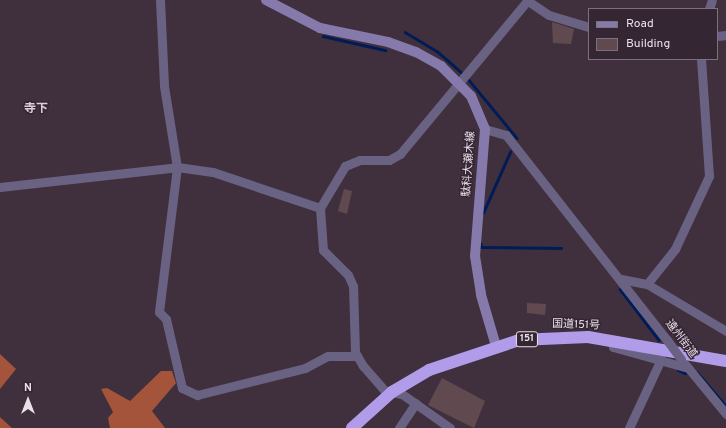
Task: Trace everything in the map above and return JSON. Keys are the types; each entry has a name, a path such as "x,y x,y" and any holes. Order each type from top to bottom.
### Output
{"highway":[{"name":"国道151号","path":"352,428 392,392 429,370 496,346 542,337 612,340 726,361"}],"main road":[{"name":"駄科大瀬木線","path":"266,0 320,28 388,42 416,52 441,66 460,83 471,96 485,129 475,256 481,295 496,346"}],"street":[{"path":"160,0 164,86 177,167 159,312 166,319 182,388 197,395 305,368 328,356 357,356"},
{"path":"450,428 416,403 385,390 357,356 353,286 348,275 323,250 320,208 345,166 360,160 389,160 400,154 528,1 549,15 588,27"},
{"path":"647,284 675,249 709,176 701,60"},
{"name":"遠州街道","path":"485,129 506,135 621,279 688,368"},
{"path":"0,187 177,167 213,172 320,208"},
{"path":"621,279 647,284 726,331"},
{"name":"遠州街道","path":"612,340 613,347 661,359 688,368"},
{"path":"629,428 661,359"},
{"path":"688,368 726,414"},
{"path":"399,428 416,403"}],"shaded area":[{"path":"0,354 16,369 0,389"},
{"path":"161,371 172,371 176,383 152,411 165,428 110,428 108,418 113,412 101,389 107,388 130,401"},
{"path":"0,417 1,418 12,428 0,428"}],"building":[{"path":"552,22 574,29 571,44 553,43"},
{"path":"344,189 352,191 347,214 338,211"},
{"path":"527,303 546,304 545,315 527,313"},
{"path":"442,378 485,401 474,428 428,405"}],"waterway":[{"path":"405,32 437,51 461,72"},
{"path":"323,36 385,50"},
{"path":"469,80 517,138"},
{"path":"483,213 510,152"},
{"path":"481,244 481,247 561,248"},
{"path":"620,289 659,340"},
{"path":"678,370 685,373"},
{"path":"697,372 726,406"}],"district":[{"name":"寺下","path":"36,110"}]}
